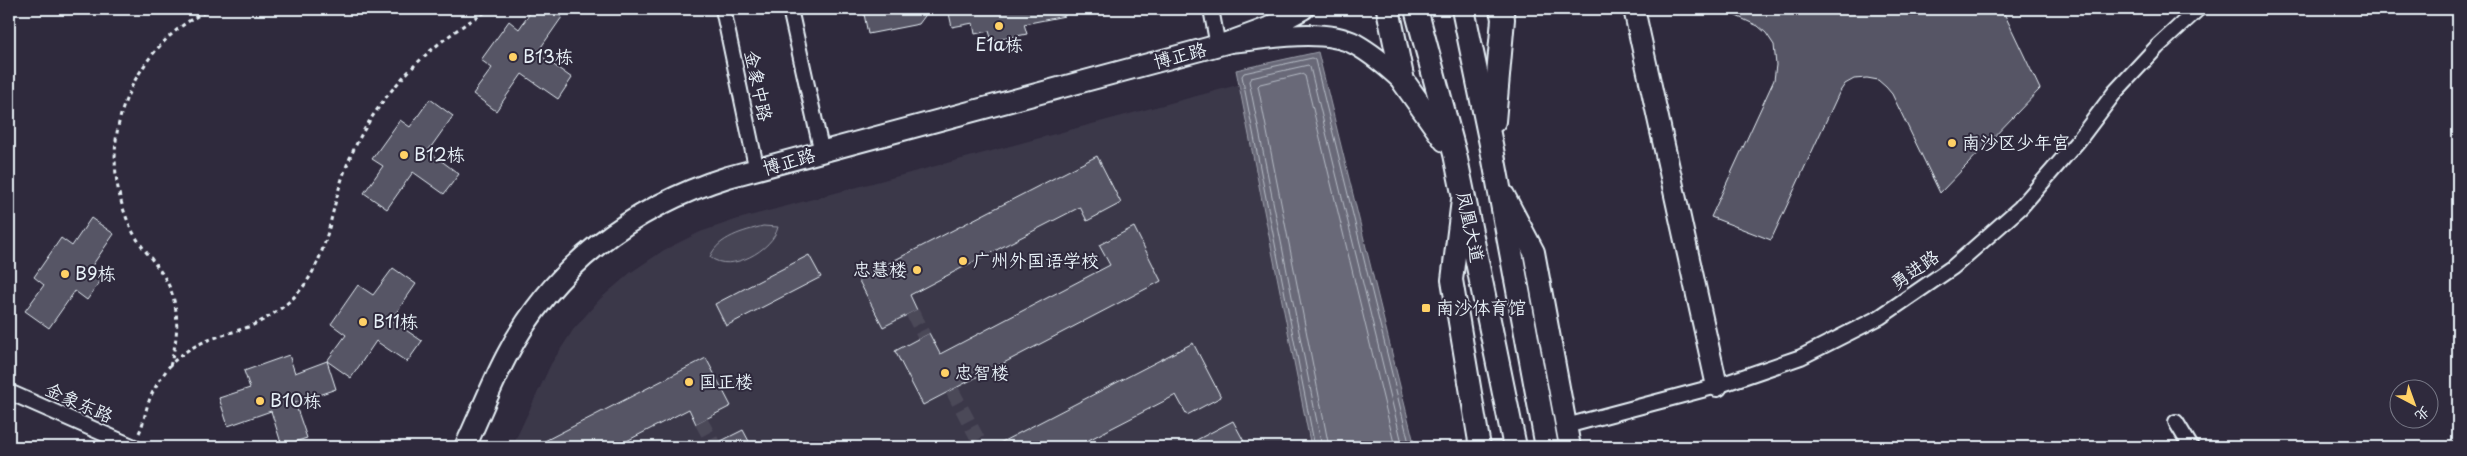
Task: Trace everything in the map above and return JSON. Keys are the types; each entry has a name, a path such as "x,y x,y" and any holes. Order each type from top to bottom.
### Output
{"main road":[{"path":"1388,9 1403,81 1455,154"},
{"name":"凤凰大道","path":"1416,9 1455,154 1515,447"},
{"name":"凤凰大道","path":"1463,9 1492,144 1546,447"},
{"path":"1492,144 1503,19 1501,9"}],"street":[{"name":"金象中路","path":"723,9 757,171"},
{"path":"790,9 822,153"},
{"path":"1211,9 1224,44"},
{"path":"1224,44 1268,28 1304,9"},
{"path":"1634,9 1717,386"},
{"name":"勇进路","path":"1566,426 1717,386 1801,357 1880,316 1953,266 2020,208 2078,141 2115,92 2157,46 2198,9"},
{"path":"1224,44 1318,35 1353,43 1379,59 1403,81"},
{"name":"博正路","path":"466,447 506,357 520,332 542,300 574,265 618,228 670,198 706,184 1224,44"},
{"path":"1499,187 1534,252 1570,447"},
{"path":"1463,193 1452,280 1480,447"},
{"name":"金象东路","path":"9,392 133,447"},
{"path":"2176,422 2191,447"}],"path":[{"path":"170,367 176,344 177,320 173,297 163,275 129,226 118,191 114,155 119,119 131,85 152,54 178,29 214,9"},
{"path":"133,447 142,427 149,401 158,383 185,352 204,340 251,326 276,312 297,294 314,272 325,247 342,180 358,142 380,106 406,73 436,45 470,20 491,9"}],"shaded area":[{"name":"广州外国语学校","path":"1241,84 1320,447 512,447 551,364 573,330 600,299 630,273 664,250 700,232 738,219"},
{"path":"763,226 778,227 768,244 750,257 728,263 718,262 710,257 719,244 725,240"}],"water":[{"path":"1318,52 1415,447 1311,447 1236,70"}],"building":[{"name":"B13栋","path":"533,9 550,9 562,17 537,53 572,78 558,99 522,74 496,111 473,94 492,68 481,60 509,21 519,29"},
{"path":"863,9 930,9 919,24 868,34"},
{"name":"E1a栋","path":"948,9 1065,9 1065,16 1024,24 1027,34 992,41 989,31 975,34 973,23 952,27"},
{"name":"南沙区少年宫","path":"1721,9 2002,9 2040,89 1940,193 1892,94 1886,87 1878,80 1867,78 1854,79 1845,84 1839,93 1771,240 1711,217 1774,80 1776,65 1774,45 1766,33 1758,26"},
{"name":"B12栋","path":"430,99 453,116 428,151 459,174 444,194 413,172 387,209 364,193 383,166 372,159 400,120 410,127"},
{"path":"1097,156 1121,203 1087,221 1080,207 975,261 910,295 917,310 883,327 858,279"},
{"name":"B9栋","path":"91,218 114,234 89,270 102,279 87,300 75,291 49,328 25,311 44,285 34,277 61,238 72,246"},
{"path":"1134,227 1161,281 923,405 895,351 929,333 940,354 1110,265 1099,245"},
{"path":"809,255 821,277 726,326 715,304"},
{"name":"B11栋","path":"393,268 416,284 391,320 422,341 407,362 376,341 351,378 327,361 346,335 331,324 358,285 373,295"},
{"path":"1193,343 1221,397 1187,415 1176,395 1075,447 992,447"},
{"name":"B10栋","path":"289,355 295,373 327,361 336,389 295,403 307,438 282,446 271,411 228,426 219,398 250,388 244,371"},
{"name":"国正楼","path":"706,358 731,406 696,424 689,409 615,447 533,447"},
{"path":"1233,421 1247,447 1183,447"},
{"path":"743,430 752,447 709,447"}],"tunnel":[{"path":"912,312 924,336"},
{"path":"952,390 982,447"},
{"path":"701,421 714,445"}],"place":[{"name":"E1a栋","path":"999,26"},
{"name":"B13栋","path":"513,57"},
{"name":"南沙区少年宫","path":"1952,143"},
{"name":"B12栋","path":"404,155"},
{"name":"广州外国语学校","path":"963,261"},
{"name":"忠慧楼","path":"917,270"},
{"name":"B9栋","path":"65,274"},
{"name":"南沙体育馆","path":"1426,308"},
{"name":"B11栋","path":"363,322"},
{"name":"忠智楼","path":"945,373"},
{"name":"国正楼","path":"689,382"},
{"name":"B10栋","path":"260,401"}]}
